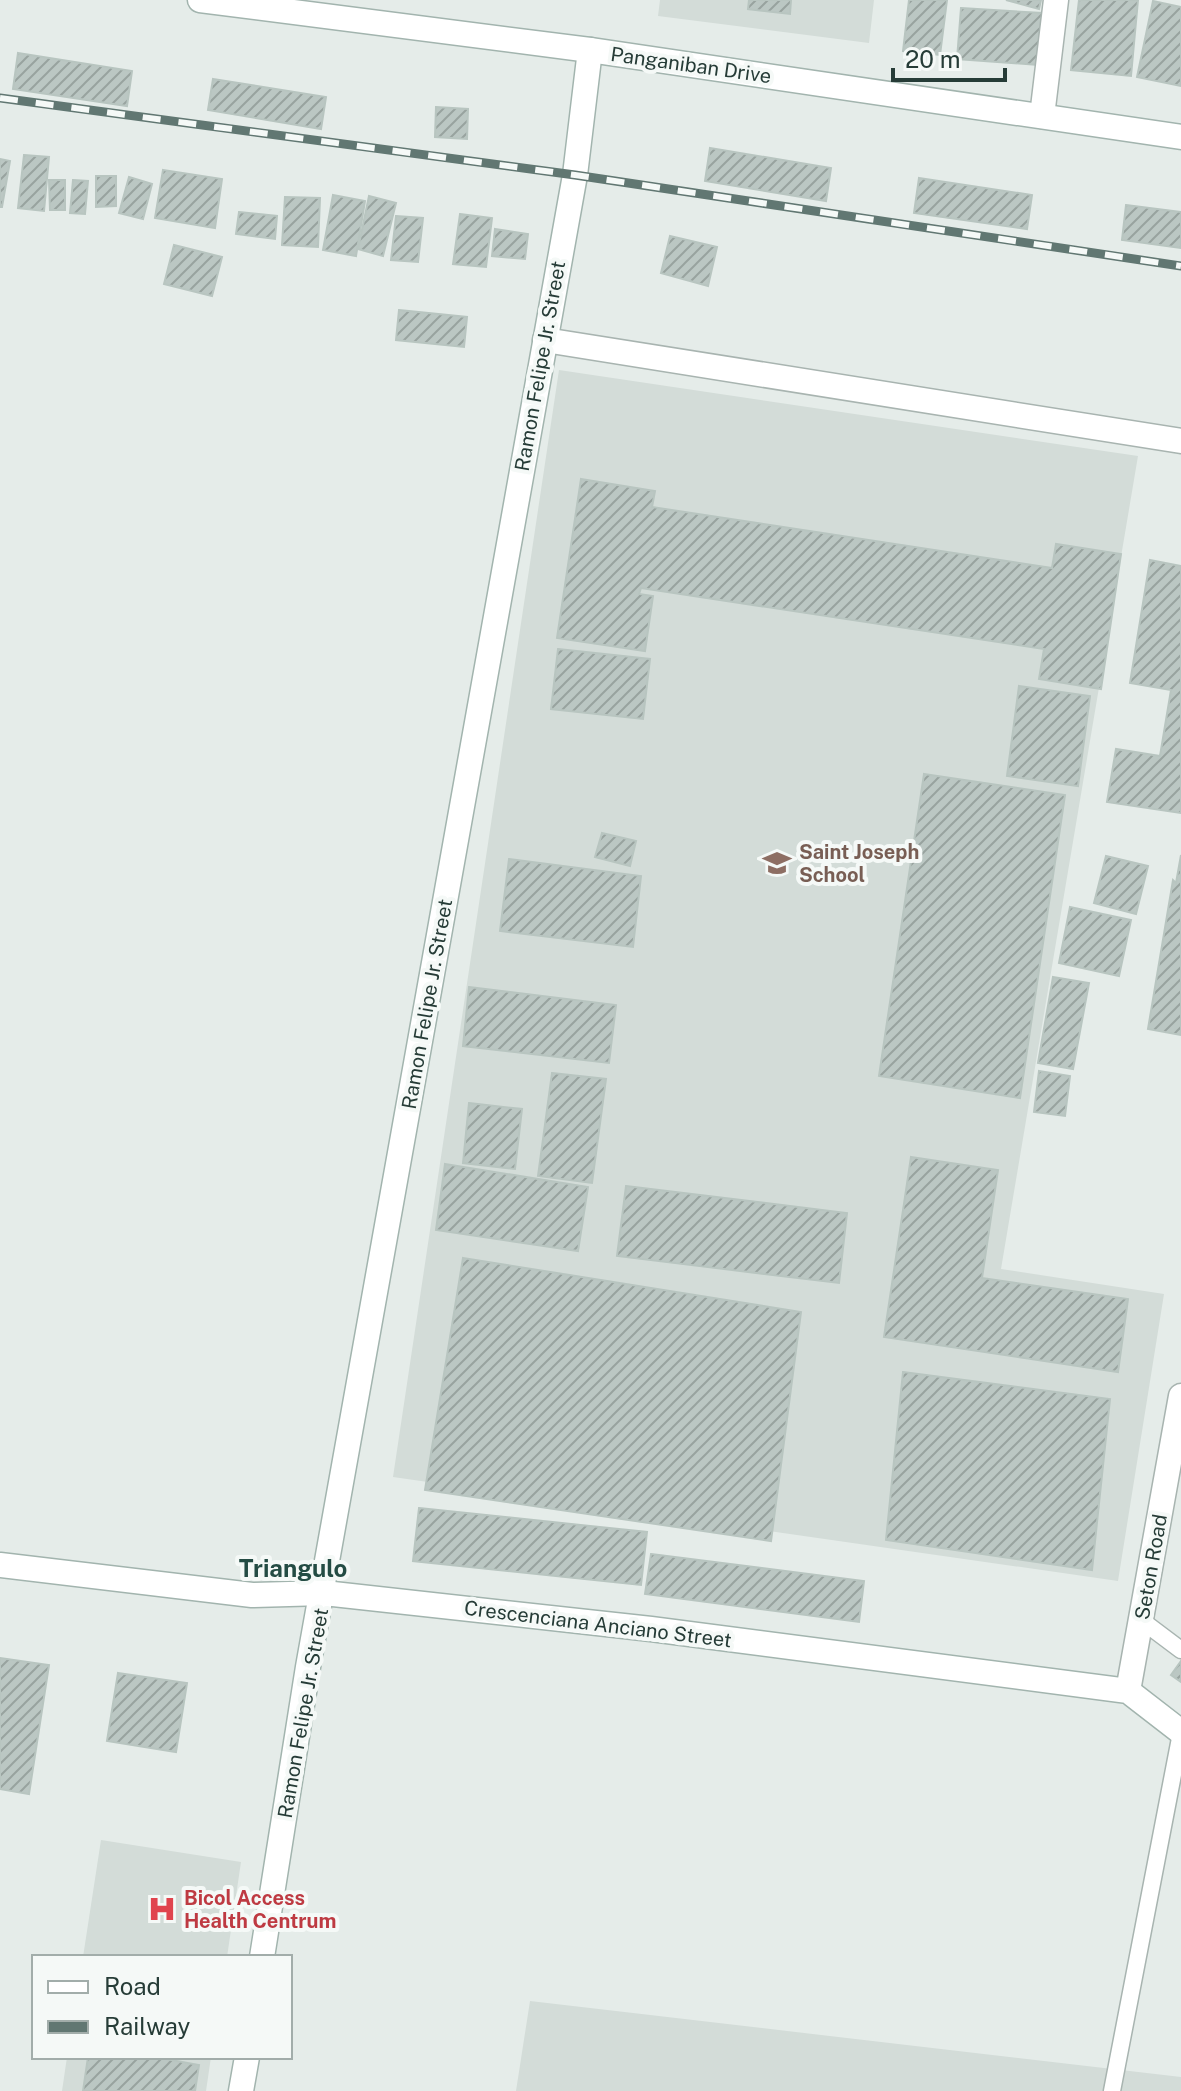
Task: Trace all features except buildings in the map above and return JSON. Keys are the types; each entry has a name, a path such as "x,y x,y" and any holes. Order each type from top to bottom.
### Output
{"street":[{"name":"Panganiban Drive","path":"200,0 590,50 1181,137"},
{"path":"1042,116 1056,0"},
{"name":"Ramon Felipe Jr. Street","path":"262,1955 308,1667 324,1593 575,175 590,50"},
{"path":"545,340 1181,441"},
{"name":"Seton Road","path":"1128,1691 1176,1455 1181,1396"},
{"name":"Crescenciana Anciano Street","path":"0,1565 252,1595 324,1593 651,1629 1128,1691"},
{"path":"1128,1691 1181,1732"},
{"path":"241,2091 247,2059"}],"lane":[{"path":"1141,1620 1181,1650"},
{"path":"1112,2091 1181,1732"}],"shaded area":[{"path":"660,0 874,0 869,43 658,16"},
{"name":"Saint Joseph School","path":"559,370 1138,456 1001,1269 1164,1294 1118,1581 393,1477"},
{"name":"Bicol Access Health Centrum","path":"101,1840 241,1862 227,1955 83,1955"},
{"path":"530,2001 1181,2077 1181,2091 516,2091"},
{"path":"67,2059 211,2059 206,2091 62,2091"}],"railway":[{"path":"0,98 575,175 1181,266"}],"place":[{"name":"Saint Joseph School","path":"777,863"},
{"name":"Bicol Access Health Centrum","path":"162,1909"}],"district":[{"name":"Triangulo","path":"293,1569"}]}
